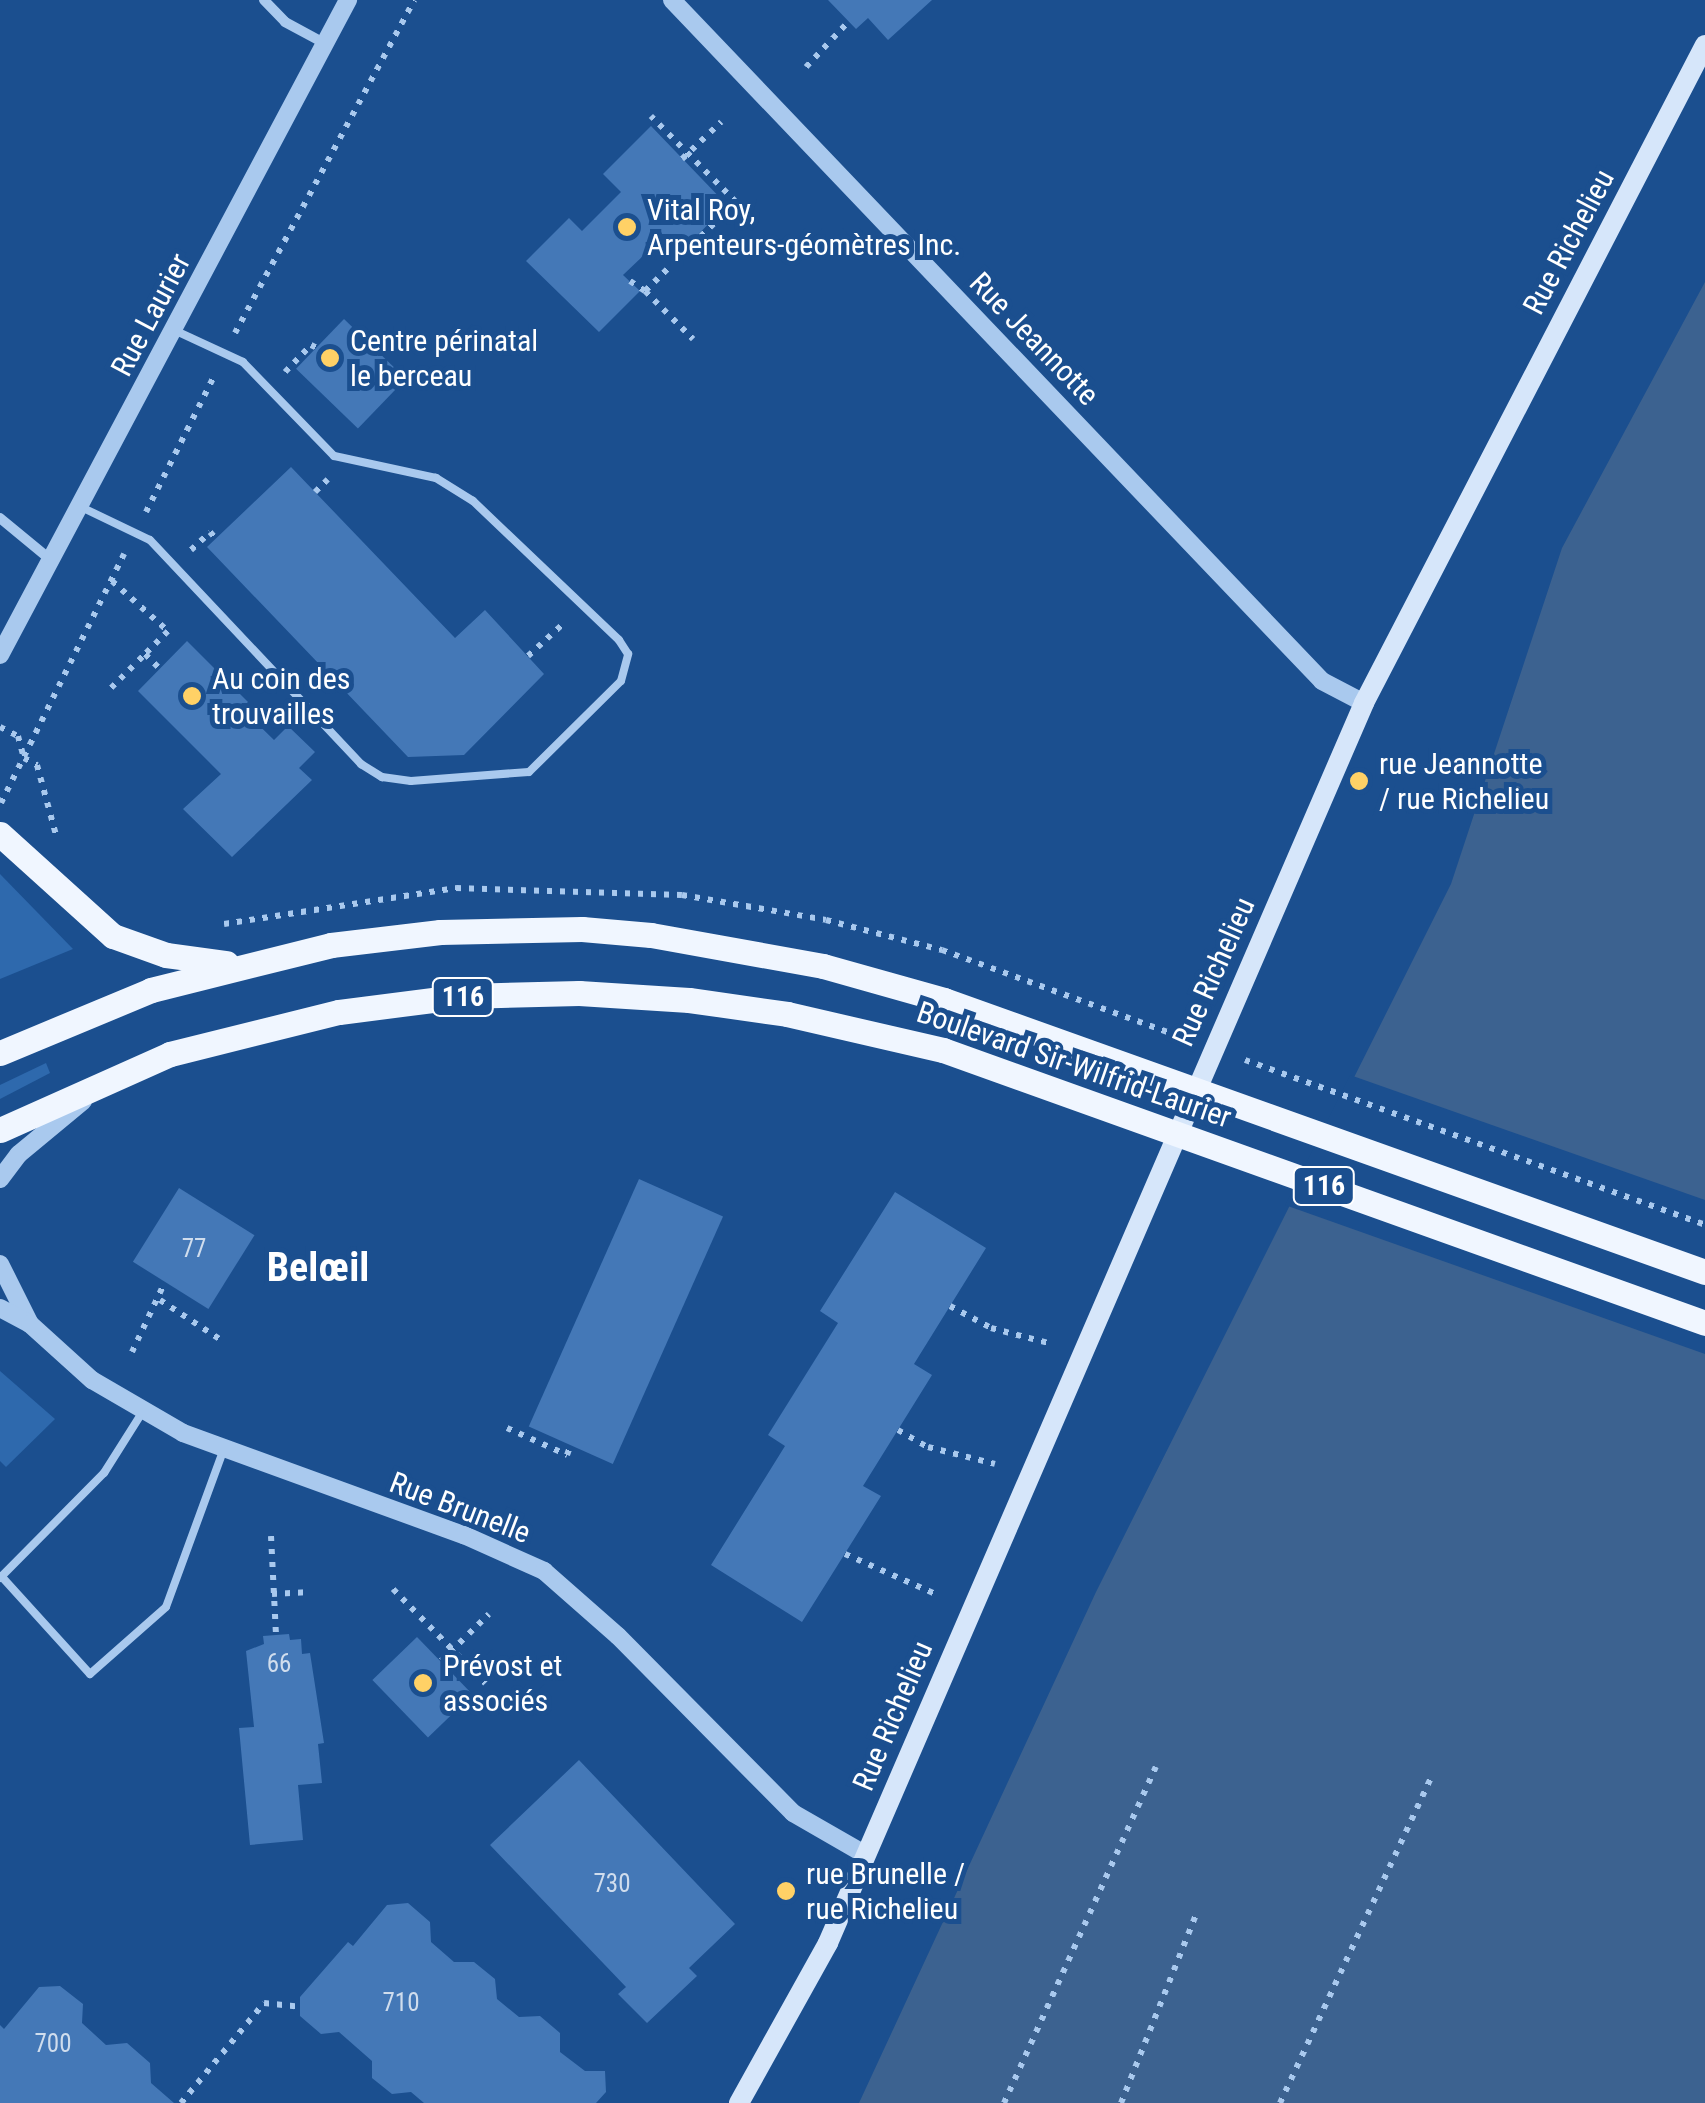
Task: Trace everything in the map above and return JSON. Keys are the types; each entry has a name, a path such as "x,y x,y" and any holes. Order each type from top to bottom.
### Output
{"main road":[{"name":"Rue Richelieu","path":"739,2103 811,1979 1364,703 1705,45"},
{"path":"0,834 113,936 166,956 236,964"},
{"name":"Boulevard Sir-Wilfrid-Laurier","path":"0,1053 236,964 440,932 582,929 823,966 944,1000 1705,1272"},
{"name":"Boulevard Sir-Wilfrid-Laurier","path":"0,1130 124,1072 248,1029 339,1012 560,993 788,1014 943,1050 1705,1322"}],"street":[{"path":"264,0 285,22 324,44"},
{"name":"Rue Laurier","path":"0,655 348,0"},
{"name":"Rue Jeannotte","path":"672,0 1322,681 1364,703"},
{"path":"0,518 52,562"},
{"path":"0,1179 31,1143 124,1072"},
{"name":"Rue Brunelle","path":"0,1264 30,1324"},
{"name":"Rue Brunelle","path":"0,1308 30,1324 92,1380 142,1412 223,1451 464,1535 544,1572 581,1600 793,1813 866,1855"}],"lane":[{"path":"81,507 150,540 361,764 382,777 411,781 530,772 627,669 628,654 619,640 473,500 436,478 334,456 269,389 225,354 174,330"},
{"path":"142,1412 104,1473 1,1578 90,1674 166,1607 223,1451"}],"path":[{"path":"151,501 283,234 414,0"},
{"path":"806,67 850,21"},
{"path":"645,292 736,202 685,156 651,116"},
{"path":"685,156 721,122"},
{"path":"630,282 694,339"},
{"path":"269,389 311,346 317,348"},
{"path":"4,796 123,557"},
{"path":"110,688 168,631 111,581"},
{"path":"528,656 582,606"},
{"path":"145,654 160,669"},
{"path":"0,726 18,736 24,758"},
{"path":"942,950 1195,1042"},
{"path":"1232,1056 1705,1225"},
{"path":"132,1352 160,1300 164,1282"},
{"path":"160,1300 221,1340"},
{"path":"950,1306 991,1328 1048,1342"},
{"path":"507,1428 567,1455 571,1444"},
{"path":"898,1430 928,1447 995,1464"},
{"path":"271,1536 276,1635"},
{"path":"845,1554 938,1595"},
{"path":"393,1589 484,1683"},
{"path":"272,1594 306,1592"},
{"path":"441,1661 489,1614"},
{"path":"1004,2103 1156,1767"},
{"path":"1280,2103 1432,1776"},
{"path":"1121,2103 1196,1915"},
{"path":"180,2103 264,2004 300,2006"}],"shaded area":[{"path":"1705,282 1705,2103 859,2103 1096,1592 1451,884 1562,548"},
{"path":"0,874 73,949 0,979"},
{"path":"46,1063 50,1073 0,1099 0,1085"},
{"path":"0,1371 55,1419 6,1467 0,1461"}],"pier":[{"path":"1350,1075 1705,1200 1705,1354 1285,1205"}],"building":[{"path":"828,0 932,0 888,40 868,18 856,29"},
{"path":"651,126 727,205 680,253 664,236 623,275 640,291 599,332 526,261 569,218 582,231 621,192 603,174"},
{"path":"344,319 406,379 358,428 296,369"},
{"path":"291,467 455,638 485,610 544,674 464,755 408,757 207,547"},
{"path":"187,641 248,702 241,708 274,740 288,726 315,752 299,768 312,780 232,857 183,809 221,774 138,691"},
{"path":"639,1179 723,1216 613,1464 529,1427"},
{"path":"179,1188 254,1235 208,1309 133,1262"},
{"path":"895,1192 986,1248 914,1364 932,1375 863,1486 881,1496 802,1622 711,1565 785,1446 768,1435 838,1323 820,1311"},
{"path":"289,1634 290,1640 301,1639 302,1654 310,1653 324,1743 318,1744 322,1783 298,1785 303,1840 250,1845 239,1728 254,1727 246,1651 264,1644 263,1636"},
{"path":"417,1637 473,1695 428,1738 372,1680"},
{"path":"579,1760 735,1924 689,1968 697,1976 647,2023 618,1994 626,1987 490,1845"},
{"path":"408,1903 430,1922 431,1942 454,1962 474,1962 495,1979 497,1999 519,2017 540,2016 560,2033 560,2052 585,2071 605,2071 606,2092 596,2103 424,2103 411,2092 392,2094 372,2078 372,2061 339,2032 321,2034 300,2016 300,1997 348,1942 353,1946 387,1905"},
{"path":"60,1986 83,2004 82,2023 106,2045 127,2043 150,2063 151,2083 174,2103 0,2103 0,2025 4,2029 39,1987"}],"place":[{"name":"Vital Roy, Arpenteurs-géomètres Inc.","path":"627,227"},
{"name":"Centre périnatal le berceau","path":"330,358"},
{"name":"Au coin des trouvailles","path":"192,696"},
{"name":"rue Jeannotte / rue Richelieu","path":"1359,781"},
{"name":"Prévost et associés","path":"423,1683"},
{"name":"rue Brunelle / rue Richelieu","path":"786,1891"}],"district":[{"name":"Belœil","path":"318,1268"}]}
